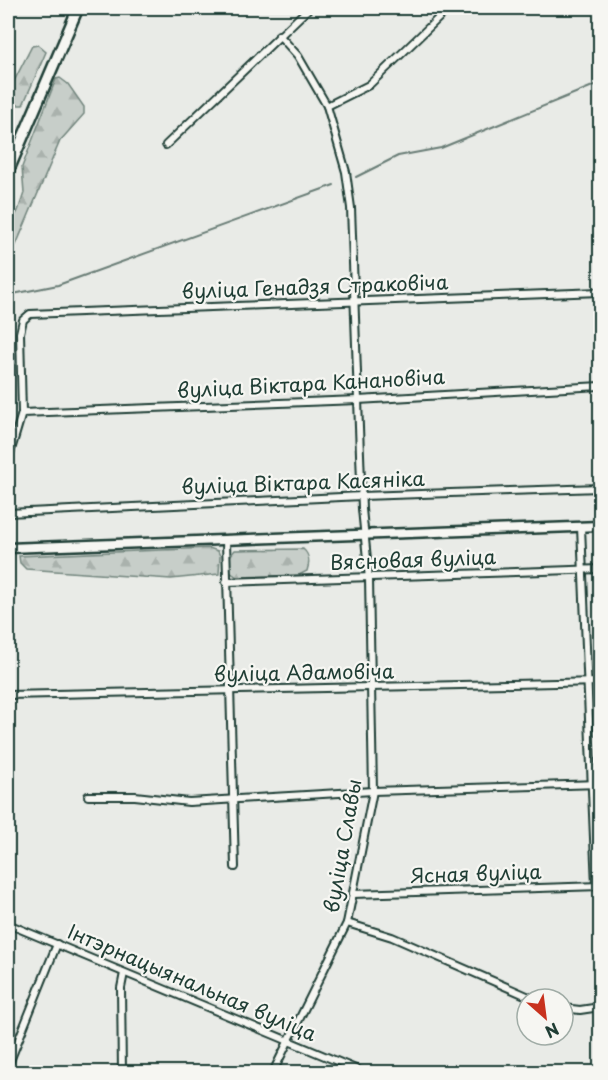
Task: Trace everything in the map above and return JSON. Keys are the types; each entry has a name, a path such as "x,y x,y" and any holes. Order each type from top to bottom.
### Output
{"main road":[{"path":"8,171 78,8"}],"street":[{"path":"166,145 309,8"},
{"path":"327,106 369,85 449,8"},
{"name":"вуліца Славы","path":"273,1072 347,923 373,791 369,579 362,496 351,208 346,172 327,106 298,56 279,35"},
{"name":"вуліца Генадзя Страковіча","path":"22,413 20,333 23,320 30,314 600,292"},
{"name":"вуліца Віктара Канановіча","path":"22,413 358,400 600,386"},
{"path":"8,460 22,413"},
{"name":"вуліца Віктара Касяніка","path":"8,513 362,496 600,488"},
{"path":"8,548 600,526"},
{"path":"581,527 598,886"},
{"path":"226,541 232,798 236,867"},
{"name":"Вясновая вуліца","path":"226,582 369,579 600,569"},
{"name":"вуліца Адамовіча","path":"8,695 600,682"},
{"path":"88,796 135,796 189,802 373,791 600,784"},
{"name":"Ясная вуліца","path":"353,894 598,886"},
{"path":"347,923 392,937 515,991"},
{"name":"Інтэрнацыянальная вуліца","path":"8,924 363,1072"},
{"path":"8,1066 57,944"},
{"path":"122,1072 121,988 124,973"},
{"path":"575,1009 600,1007"}],"green space":[{"path":"38,45 46,52 23,105 15,105 9,100 8,93 32,46"},
{"path":"60,78 68,84 84,107 84,114 60,141 16,245 8,255 8,227 18,211 24,193 22,167 56,79"},
{"path":"209,548 218,551 220,556 219,574 171,579 26,569 20,563 19,556"},
{"path":"303,549 308,556 309,565 307,571 299,575 237,577 230,572 230,556 235,550"}],"waterway":[{"path":"356,177 398,156 441,148 600,83"},
{"path":"8,295 58,285 334,185"}]}
